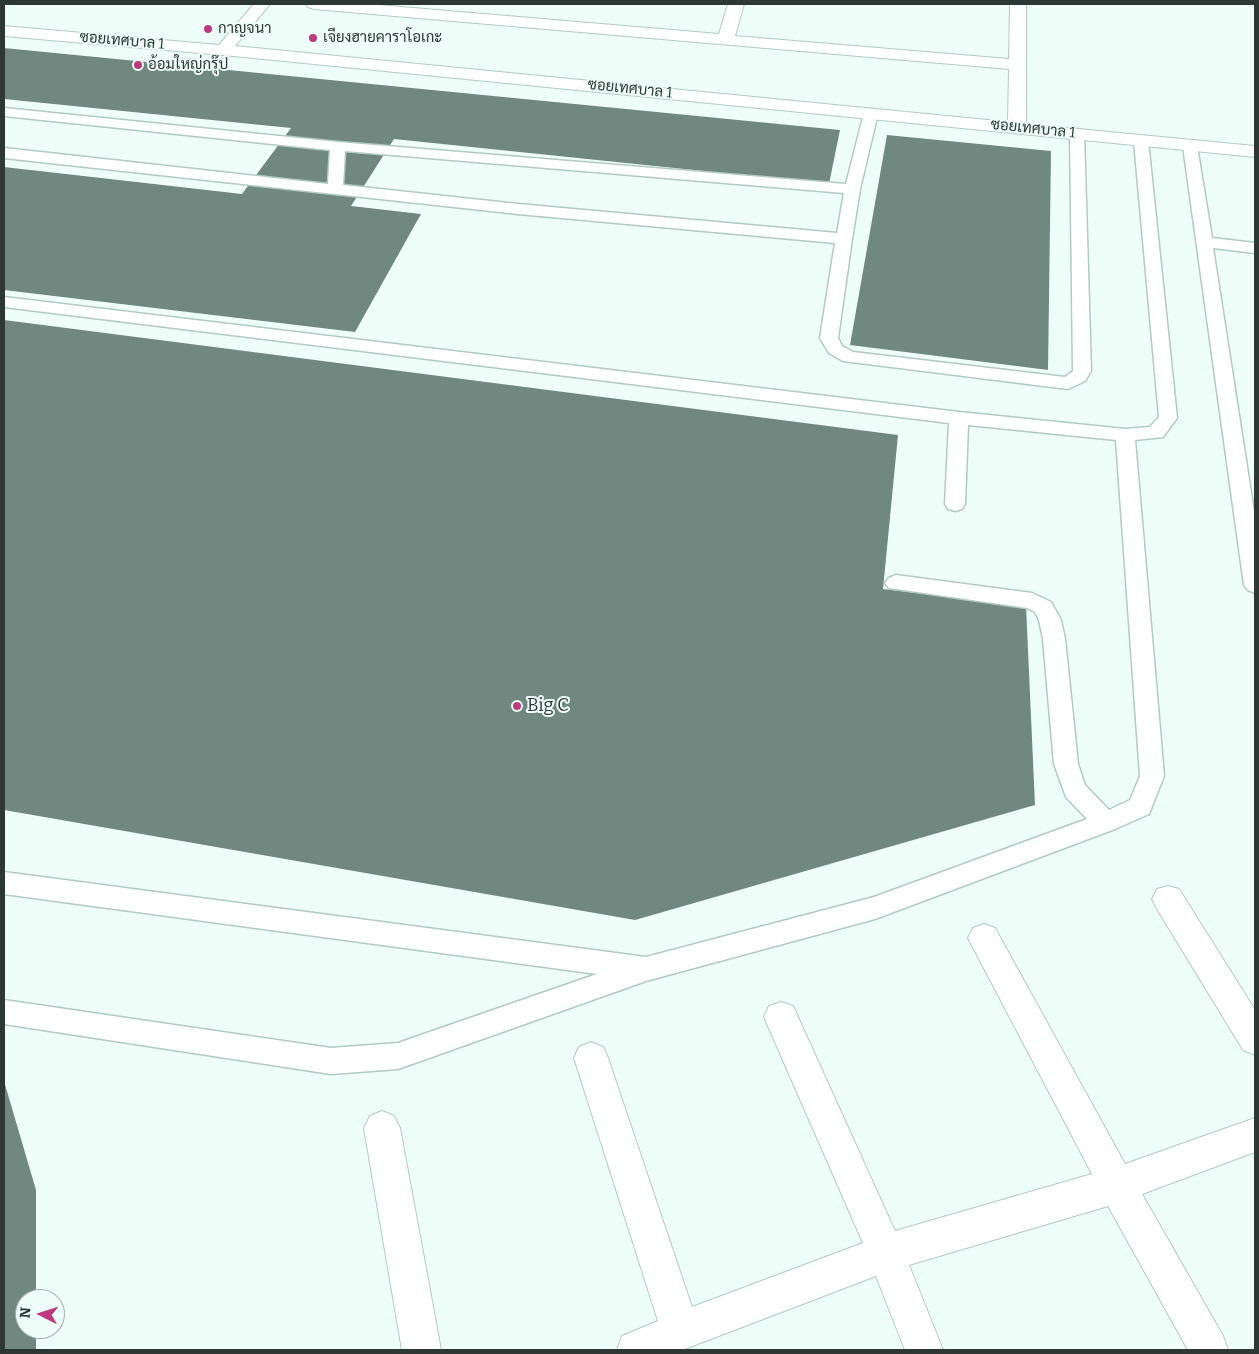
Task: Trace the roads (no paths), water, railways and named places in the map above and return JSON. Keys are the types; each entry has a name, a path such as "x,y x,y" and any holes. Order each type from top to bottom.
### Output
{"street":[{"path":"222,50 262,4"},
{"path":"314,4 455,10 725,40 1017,65"},
{"path":"725,40 736,4"},
{"path":"1017,128 1018,4"},
{"name":"ซอยเทศบาล 1","path":"4,30 871,113 1255,152"},
{"path":"1168,898 1255,1039"},
{"path":"984,938 1117,1185 1209,1350"},
{"path":"781,1017 886,1253 924,1350"},
{"path":"591,1058 680,1331"},
{"path":"382,1128 422,1350"},
{"path":"636,1350 680,1331 886,1253 1117,1185 1255,1135"}],"lane":[{"path":"4,112 338,146 852,189"},
{"path":"871,113 852,189 844,239 829,338 835,348 849,357 1068,383 1079,377 1082,371 1077,134"},
{"path":"4,302 959,418 1125,435 1156,433 1168,418 1141,141"},
{"path":"335,188 338,146"},
{"path":"1190,146 1255,585"},
{"path":"4,153 518,209 844,239"},
{"path":"1204,242 1255,248"},
{"path":"955,504 959,418"},
{"path":"4,1012 331,1061 398,1056 646,969 875,908 1106,822 1140,807 1152,776 1125,435"},
{"path":"896,583 1032,601 1043,607 1050,620 1054,639 1066,764 1075,790 1106,822"},
{"path":"4,882 646,969"}],"place":[{"name":"กาญจนา","path":"208,29"},
{"name":"เจียงฮายคาราโอเกะ","path":"313,38"},
{"name":"อ้อมใหญ่กรุ๊ป","path":"138,65"},
{"name":"Big C","path":"517,706"}]}
